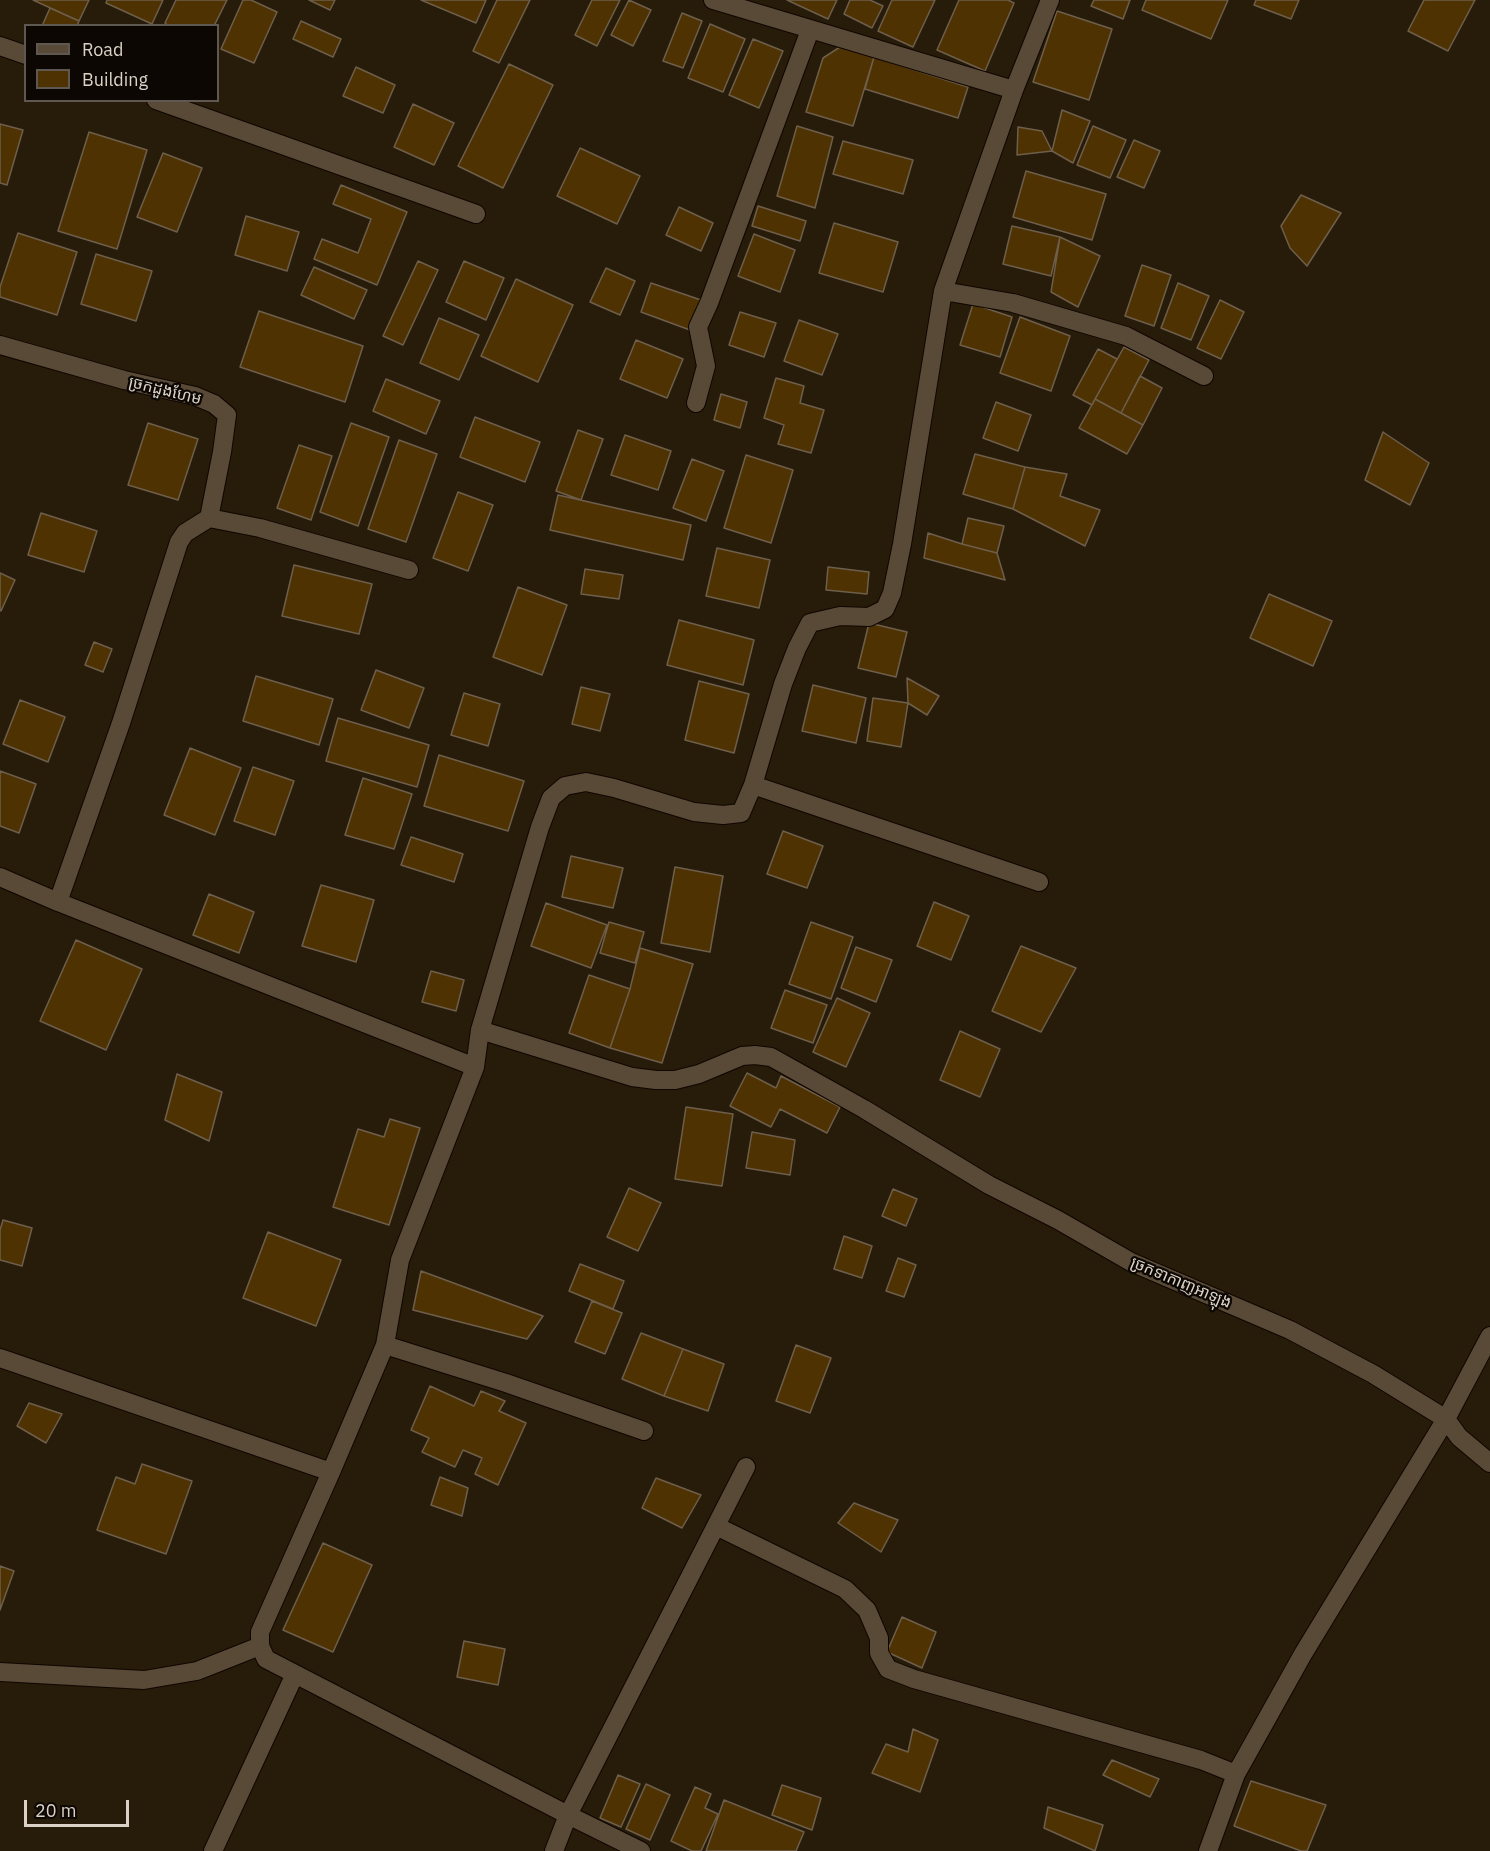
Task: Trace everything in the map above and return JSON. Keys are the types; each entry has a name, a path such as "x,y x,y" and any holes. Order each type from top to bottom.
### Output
{"street":[{"path":"713,0 1014,90"},
{"path":"641,1851 266,1659 260,1646 260,1632 332,1472 385,1345 400,1260 475,1067 480,1030 540,827 551,798 565,786 586,782 693,812 741,813 753,785 783,684 797,648 810,624 840,616 869,617 885,609 892,593 904,532 944,291 1014,90 1050,0"},
{"path":"696,403 706,366 698,327 709,303 810,30"},
{"path":"0,46 24,54"},
{"path":"162,102 476,213"},
{"path":"944,291 1013,303 1126,336 1204,376"},
{"name":"ច្រកដួងហែម","path":"0,345 124,380 195,396 214,404 226,415 222,452 208,518"},
{"path":"58,902 121,723 179,542 185,533 208,518 260,528 409,570"},
{"path":"753,785 1039,882"},
{"path":"0,877 475,1067"},
{"name":"ច្រកទាកាញអាឡុង","path":"480,1030 632,1077 656,1080 675,1080 699,1074 742,1056 771,1057 864,1109 989,1185 1058,1220 1131,1262 1290,1330 1373,1374 1446,1419 1459,1437 1490,1463"},
{"path":"1208,1851 1236,1774 1303,1654 1446,1419 1490,1336"},
{"path":"385,1345 506,1383 644,1431"},
{"path":"0,1358 332,1472"},
{"path":"554,1851 568,1815 746,1467"},
{"path":"716,1526 844,1589 867,1610 879,1638 879,1653 888,1669 914,1679 1170,1751 1236,1774"},
{"path":"0,1672 144,1680 197,1671 260,1646"},
{"path":"213,1851 296,1674"}],"building":[{"path":"33,0 89,0 79,21"},
{"path":"107,0 163,0 152,24 106,3"},
{"path":"176,0 227,0 215,24 165,23"},
{"path":"243,0 251,0 277,12 254,63 221,49"},
{"path":"309,0 335,0 330,10"},
{"path":"421,0 486,0 476,23"},
{"path":"497,0 530,0 499,63 473,51"},
{"path":"592,0 620,0 597,46 575,35"},
{"path":"629,0 651,10 633,46 611,35"},
{"path":"787,0 837,0 828,19"},
{"path":"850,0 870,0 883,6 872,28 844,14"},
{"path":"892,0 935,0 913,47 878,31"},
{"path":"959,0 1008,0 1014,3 985,71 937,50"},
{"path":"1094,0 1130,0 1123,19 1091,6"},
{"path":"1146,0 1228,0 1211,39 1142,10"},
{"path":"1256,0 1299,0 1291,19 1254,5"},
{"path":"1424,0 1475,0 1448,51 1408,31"},
{"path":"50,8 79,21 78,24 43,24"},
{"path":"1057,11 1112,29 1089,100 1033,82"},
{"path":"682,13 702,21 683,68 663,61"},
{"path":"301,21 341,39 333,57 293,39"},
{"path":"710,24 745,39 723,92 688,78"},
{"path":"753,39 783,51 759,108 729,95"},
{"path":"840,47 874,57 853,126 806,112 823,58"},
{"path":"874,57 968,87 958,118 865,89"},
{"path":"509,64 553,85 503,188 458,166"},
{"path":"356,67 395,85 383,113 343,96"},
{"path":"413,104 454,123 434,165 394,147"},
{"path":"1062,110 1090,121 1073,163 1052,151"},
{"path":"0,124 23,130 7,185 0,183"},
{"path":"797,126 833,137 815,208 777,196"},
{"path":"1093,126 1126,140 1110,178 1077,165"},
{"path":"1018,127 1042,131 1052,151 1017,155"},
{"path":"89,132 147,150 117,249 58,231"},
{"path":"1134,140 1160,151 1144,188 1117,177"},
{"path":"843,141 913,160 903,194 833,174"},
{"path":"580,148 640,176 617,224 557,196"},
{"path":"163,153 202,168 177,232 137,217"},
{"path":"1026,171 1106,194 1092,240 1013,217"},
{"path":"341,185 407,212 377,285 314,259 322,239 358,253 371,219 333,204"},
{"path":"1301,195 1341,213 1307,266 1290,248 1281,226"},
{"path":"758,206 806,221 800,241 752,226"},
{"path":"679,207 713,223 701,251 666,235"},
{"path":"246,216 299,232 287,271 235,255"},
{"path":"834,223 898,242 883,292 819,273"},
{"path":"1012,226 1060,237 1051,276 1003,264"},
{"path":"18,233 77,252 57,315 0,297 0,287"},
{"path":"754,234 795,250 780,292 738,276"},
{"path":"1060,237 1100,256 1078,307 1051,292"},
{"path":"96,254 152,271 136,321 81,304"},
{"path":"418,261 438,270 403,345 383,336"},
{"path":"464,261 504,278 486,320 446,302"},
{"path":"1142,265 1171,275 1154,326 1125,316"},
{"path":"314,267 367,290 354,319 301,295"},
{"path":"606,268 635,281 620,315 590,302"},
{"path":"516,279 573,305 538,382 481,356"},
{"path":"651,283 701,300 690,330 641,312"},
{"path":"1178,283 1209,296 1191,340 1161,328"},
{"path":"1220,300 1244,312 1221,359 1197,348"},
{"path":"973,304 1012,317 1000,357 960,345"},
{"path":"259,311 363,346 345,402 240,367"},
{"path":"740,312 776,323 764,357 729,345"},
{"path":"1020,317 1070,336 1051,391 1000,373"},
{"path":"439,318 479,335 459,380 420,363"},
{"path":"799,320 838,334 822,375 784,361"},
{"path":"636,340 683,359 667,398 620,379"},
{"path":"1124,347 1149,360 1121,413 1095,399"},
{"path":"1098,349 1117,359 1092,405 1073,395"},
{"path":"1140,376 1162,388 1143,425 1121,413"},
{"path":"776,378 804,386 800,403 824,410 811,453 778,444 784,425 764,418"},
{"path":"386,379 440,401 426,434 373,411"},
{"path":"721,394 747,402 740,428 714,420"},
{"path":"1095,399 1143,425 1127,454 1079,428"},
{"path":"996,402 1031,415 1018,451 983,438"},
{"path":"475,417 540,442 525,482 460,457"},
{"path":"148,423 198,439 178,500 128,485"},
{"path":"351,423 389,437 358,526 320,512"},
{"path":"578,430 603,439 581,500 556,491"},
{"path":"1383,432 1429,463 1410,505 1365,480"},
{"path":"625,435 671,451 658,490 611,475"},
{"path":"399,440 437,454 406,542 368,529"},
{"path":"299,445 332,456 311,520 277,508"},
{"path":"975,454 1025,467 1013,509 963,494"},
{"path":"746,455 793,470 771,543 724,528"},
{"path":"692,459 724,471 706,521 673,508"},
{"path":"1025,467 1067,474 1060,496 1100,510 1085,546 1013,509"},
{"path":"458,492 493,505 468,571 433,558"},
{"path":"558,495 691,525 683,560 550,530"},
{"path":"41,513 97,531 84,572 28,555"},
{"path":"968,518 1004,526 997,553 962,544"},
{"path":"928,533 997,553 1005,580 924,558"},
{"path":"717,548 770,560 759,608 706,596"},
{"path":"294,565 372,584 359,634 282,616"},
{"path":"828,567 869,572 867,594 826,590"},
{"path":"585,569 623,575 619,599 581,594"},
{"path":"0,573 15,580 1,611 0,610"},
{"path":"518,587 567,605 542,675 493,657"},
{"path":"1269,594 1332,621 1313,666 1250,638"},
{"path":"679,620 754,640 743,685 667,665"},
{"path":"869,623 907,632 896,677 858,668"},
{"path":"94,642 112,649 103,672 85,665"},
{"path":"376,670 424,688 409,728 361,710"},
{"path":"256,676 333,699 319,745 243,721"},
{"path":"907,678 939,696 927,715 908,703"},
{"path":"699,681 749,694 734,753 685,740"},
{"path":"813,685 866,698 856,743 802,731"},
{"path":"581,687 610,694 600,731 572,724"},
{"path":"464,693 500,704 488,746 451,735"},
{"path":"873,698 908,703 901,747 867,741"},
{"path":"20,700 65,717 48,762 3,744"},
{"path":"338,718 429,745 417,787 326,761"},
{"path":"190,748 241,768 215,835 164,815"},
{"path":"439,755 524,781 508,831 424,806"},
{"path":"253,767 294,781 275,835 234,821"},
{"path":"0,771 36,784 19,833 0,826"},
{"path":"363,778 412,794 394,849 345,835"},
{"path":"783,831 823,846 807,888 767,874"},
{"path":"411,837 463,854 454,882 401,865"},
{"path":"571,856 623,868 613,908 562,897"},
{"path":"675,867 723,876 710,952 661,943"},
{"path":"321,885 374,900 356,962 302,946"},
{"path":"209,894 254,912 239,953 193,935"},
{"path":"934,902 969,916 951,960 917,946"},
{"path":"546,903 607,925 591,968 531,946"},
{"path":"609,922 644,932 635,963 600,953"},
{"path":"811,922 853,937 831,999 789,984"},
{"path":"76,940 142,969 106,1050 40,1021"},
{"path":"1021,946 1076,968 1041,1032 992,1011"},
{"path":"856,947 892,960 876,1002 841,988"},
{"path":"640,948 693,964 662,1063 610,1048 630,989"},
{"path":"431,971 464,980 456,1011 422,1002"},
{"path":"589,975 630,989 610,1048 569,1033"},
{"path":"785,990 827,1005 813,1043 771,1028"},
{"path":"837,998 870,1013 846,1067 813,1052"},
{"path":"960,1031 1000,1049 980,1097 940,1080"},
{"path":"747,1073 776,1088 781,1076 840,1107 827,1133 780,1109 771,1127 730,1106"},
{"path":"177,1074 222,1092 209,1141 165,1120"},
{"path":"686,1107 733,1114 722,1186 675,1179"},
{"path":"390,1119 420,1128 389,1225 333,1207 358,1129 384,1137"},
{"path":"752,1132 795,1140 790,1175 746,1168"},
{"path":"629,1188 661,1203 638,1251 607,1237"},
{"path":"893,1189 917,1199 906,1226 882,1216"},
{"path":"3,1220 32,1228 22,1266 0,1260 0,1230"},
{"path":"268,1232 341,1260 316,1326 243,1298"},
{"path":"844,1236 872,1246 862,1278 834,1269"},
{"path":"898,1258 916,1265 904,1297 886,1291"},
{"path":"580,1264 624,1281 613,1309 569,1291"},
{"path":"421,1271 543,1316 527,1339 413,1310"},
{"path":"592,1301 622,1313 605,1354 575,1342"},
{"path":"641,1333 683,1349 664,1396 622,1379"},
{"path":"796,1345 831,1358 810,1413 776,1401"},
{"path":"683,1349 724,1364 708,1411 664,1396"},
{"path":"430,1386 474,1406 481,1391 505,1401 499,1411 526,1423 498,1485 475,1474 482,1458 463,1450 455,1467 422,1452 429,1438 411,1430"},
{"path":"29,1403 62,1414 46,1443 17,1426"},
{"path":"142,1464 192,1481 166,1554 97,1530 116,1477 135,1484"},
{"path":"440,1477 468,1488 462,1516 431,1505"},
{"path":"656,1478 701,1495 682,1528 642,1508"},
{"path":"854,1503 898,1520 881,1552 838,1523"},
{"path":"323,1543 372,1565 333,1652 283,1630"},
{"path":"0,1566 14,1571 0,1610"},
{"path":"902,1617 936,1632 922,1668 887,1652"},
{"path":"464,1641 505,1649 498,1685 457,1677"},
{"path":"913,1729 938,1740 920,1792 872,1773 886,1744 908,1752"},
{"path":"1112,1760 1159,1779 1150,1797 1103,1775"},
{"path":"618,1775 640,1784 621,1827 600,1818"},
{"path":"1251,1781 1326,1805 1307,1851 1301,1851 1234,1826"},
{"path":"646,1784 670,1795 650,1840 626,1829"},
{"path":"782,1785 821,1798 812,1830 772,1815"},
{"path":"695,1787 711,1794 705,1808 718,1814 701,1851 692,1851 671,1841"},
{"path":"724,1800 804,1832 796,1851 706,1851"},
{"path":"1048,1807 1103,1825 1095,1851 1044,1828"}]}
